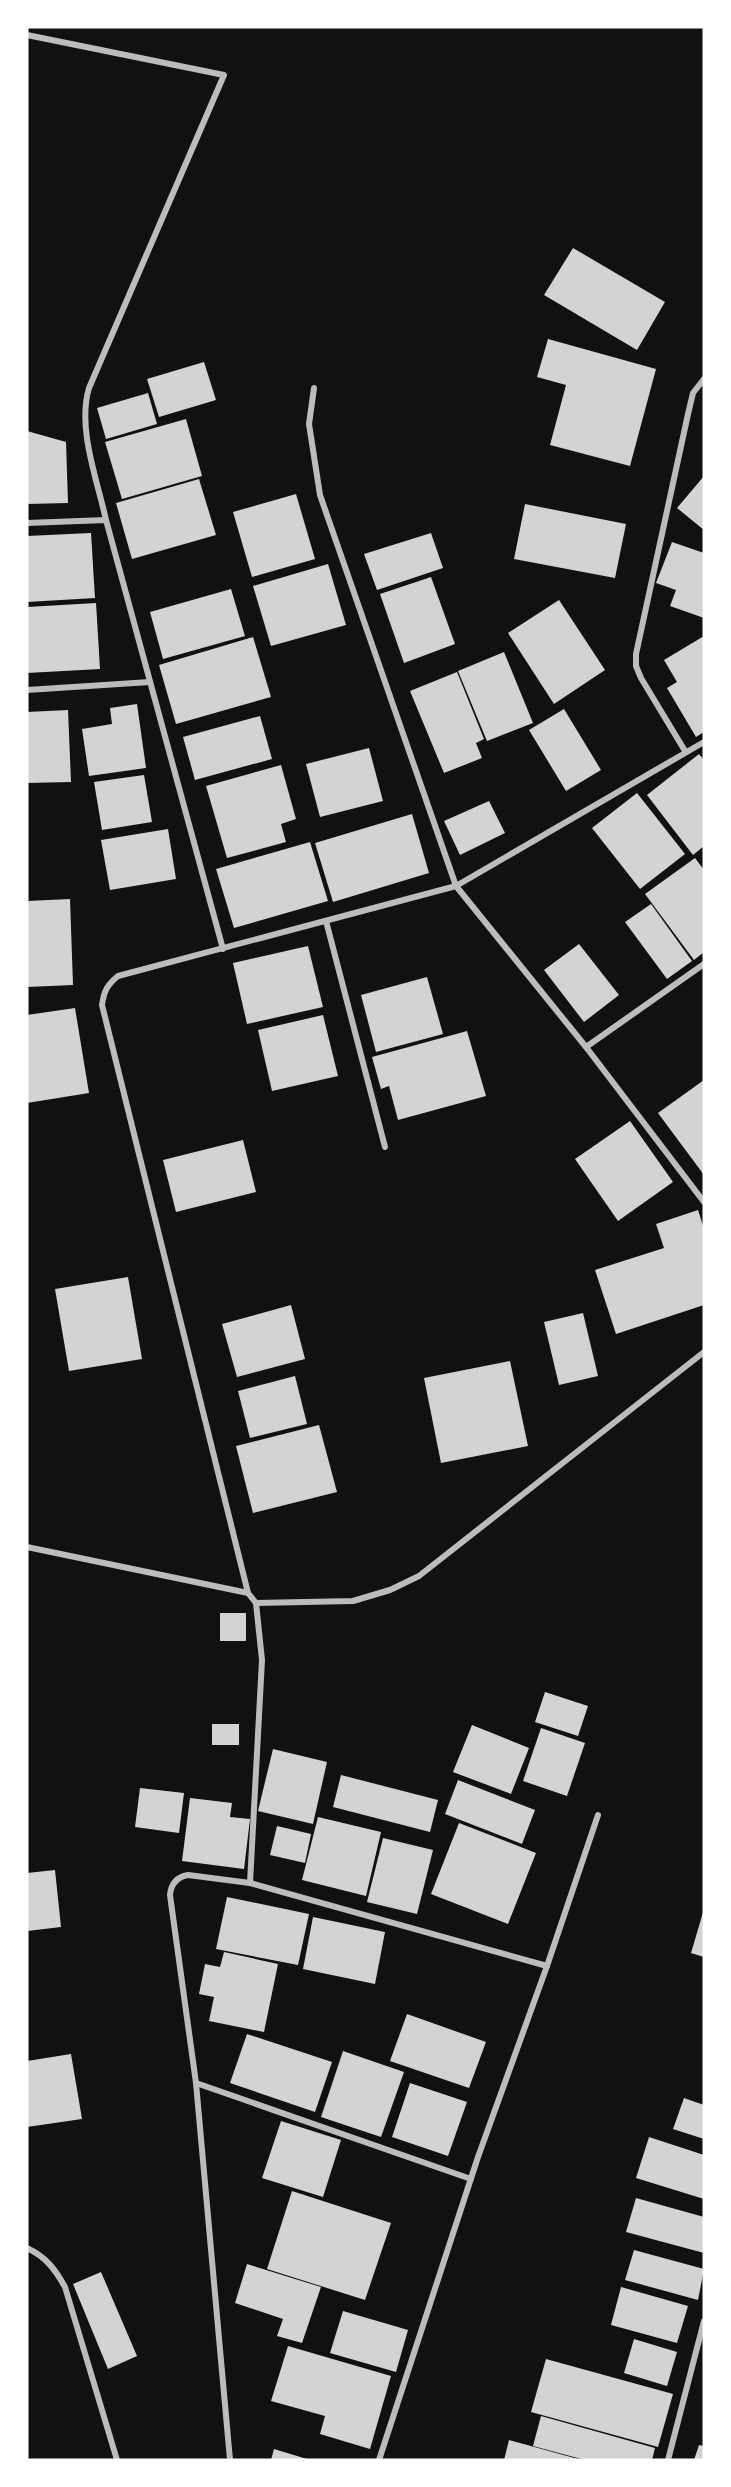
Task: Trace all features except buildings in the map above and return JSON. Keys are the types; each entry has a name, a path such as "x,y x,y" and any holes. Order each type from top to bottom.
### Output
{"street":[{"path":"27,35 224,75 89,388 84,405 84,423 106,520 223,949"},
{"path":"685,751 641,678 636,666 636,654 693,393 704,379"},
{"path":"314,388 309,424 320,495 456,886 586,1047 704,1202"},
{"path":"27,523 106,520"},
{"path":"27,690 150,682"},
{"path":"250,1883 262,1660 256,1603 248,1593 102,1005 104,993 108,984 118,976 456,886 704,742"},
{"path":"326,921 385,1147"},
{"path":"586,1047 704,964"},
{"path":"256,1603 353,1601 390,1590 419,1576 704,1352"},
{"path":"27,1546 248,1593"},
{"path":"379,2460 471,2179 598,1815"},
{"path":"230,2460 196,2083 171,1888 180,1876 188,1875 250,1883 547,1966"},
{"path":"196,2083 471,2179"},
{"path":"27,2248 41,2255 55,2269 65,2287 117,2460"},
{"path":"668,2460 704,2321"}]}
